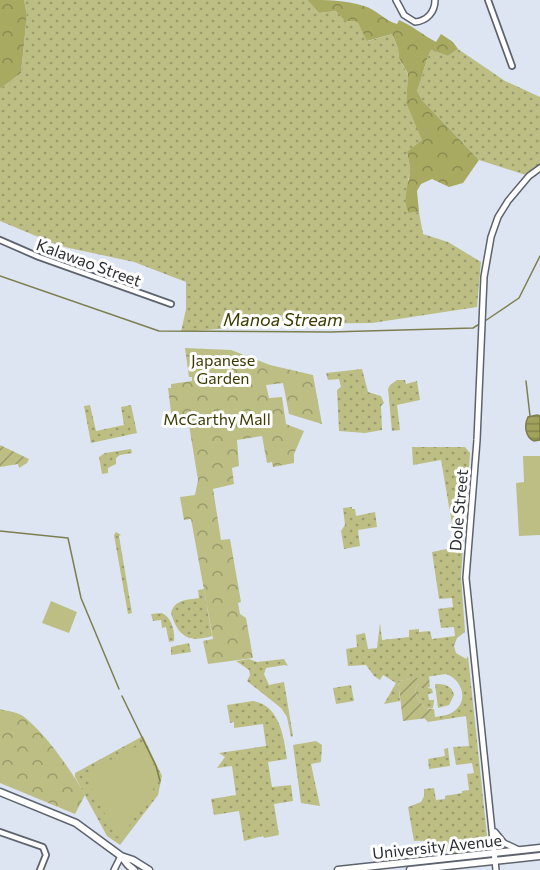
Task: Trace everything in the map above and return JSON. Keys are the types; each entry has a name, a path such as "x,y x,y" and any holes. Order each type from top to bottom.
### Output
{"main road":[{"path":"0,792 76,823 121,856 134,870"},
{"name":"University Avenue","path":"338,870 540,848"},
{"path":"121,856 133,860 148,870"},
{"name":"University Avenue","path":"410,870 540,856"}],"street":[{"path":"396,0 404,15 416,22 431,14 435,0"},
{"path":"488,0 512,66"},
{"name":"Dole Street","path":"496,870 466,578 478,431 483,302 486,259 498,218 529,176 540,168"},
{"name":"Kalawao Street","path":"0,240 39,257 171,304"},
{"path":"492,828 501,841 519,850"},
{"path":"0,832 43,847 46,855 40,870"},
{"path":"114,870 121,856"}],"green space":[{"path":"0,0 24,0 27,15 21,73 0,89"},
{"path":"24,0 307,0 319,13 336,11 357,21 368,41 392,34 398,48 399,58 408,75 406,103 423,141 407,153 411,170 408,180 410,213 419,212 423,234 448,242 481,262 477,307 372,323 281,324 181,332 186,309 186,282 134,262 60,246 0,221 0,89 21,73 27,15"},
{"path":"307,0 343,1 364,6 397,24 399,20 404,22 436,42 441,34 453,42 458,49 448,56 431,50 417,91 422,100 479,160 463,183 449,187 432,179 421,184 417,191 419,212 409,213 406,199 410,165 407,152 422,140 406,103 408,74 399,58 398,48 392,34 367,41 357,21 345,21 336,11 319,13"},
{"path":"458,49 505,81 540,97 540,168 529,176 479,160 422,100 417,91 431,50 448,56"},
{"name":"McCarthy Mall","path":"185,348 231,350 270,365 313,375 322,424 289,414 283,383 266,385 269,398 282,397 286,424 304,431 294,454 294,463 273,467 272,462 267,463 262,436 237,440 239,466 232,468 234,484 213,489 221,540 230,539 241,602 238,603 240,614 246,618 253,658 208,664 203,641 213,639 191,519 184,520 180,497 195,495 198,480 189,425 173,428 168,388 171,388 171,384 192,381 192,377 189,377"},
{"path":"362,369 368,392 381,396 384,403 381,406 382,430 365,433 339,431 337,390 341,387 339,379 328,380 326,373"},
{"path":"397,380 405,380 406,384 417,381 420,400 397,405 400,430 392,431 388,389"},
{"path":"90,405 96,431 124,425 121,407 131,405 137,433 91,443 84,406"},
{"path":"0,445 29,459 27,463 19,468 18,464 0,467"},
{"path":"412,447 465,447 470,453 461,576 465,632 457,638 454,646 456,653 466,659 468,656 488,845 483,850 449,854 433,843 414,841 408,807 421,802 424,789 434,788 436,800 469,790 467,774 474,773 472,763 456,765 453,747 469,746 466,716 428,722 424,718 446,715 458,707 462,691 457,681 446,674 398,681 400,701 384,704 396,683 383,675 380,680 366,665 348,666 346,649 357,647 356,635 365,633 368,649 377,648 380,623 382,640 409,637 409,630 419,629 419,632 430,631 432,639 455,636 454,627 441,628 438,609 453,607 452,598 439,599 432,552 456,547 441,460 413,465"},
{"path":"131,449 132,453 120,455 116,458 116,464 108,468 108,473 102,474 99,457 105,453"},
{"path":"523,456 540,456 540,535 519,536 516,483 524,482"},
{"path":"343,508 355,509 356,516 375,512 377,527 358,530 360,546 344,549 341,531 345,525"},
{"path":"116,532 121,535 119,536 132,613 128,614 114,535"},
{"path":"204,589 212,636 191,638 177,628 171,613 178,603 199,598 198,590"},
{"path":"51,601 77,612 69,633 42,623"},
{"path":"162,613 172,625 174,641 169,642 166,627 162,628 161,620 153,621 151,614"},
{"path":"189,643 191,652 171,655 171,647"},
{"path":"249,659 257,662 284,659 288,666 266,668 264,674 269,685 284,682 293,736 291,737 287,717 281,708 247,681 250,675 249,670 236,661"},
{"path":"429,676 430,687 425,688 418,684 415,690 425,708 434,709 435,717 403,721 398,681"},
{"path":"418,684 432,689 433,693 428,694 429,700 434,700 433,708 425,708 418,699 415,690"},
{"path":"435,684 451,689 454,695 449,705 438,708"},
{"path":"351,685 354,701 336,704 333,688"},
{"path":"253,701 269,709 279,724 287,759 268,762 272,787 291,785 293,801 274,804 279,835 244,841 239,811 214,815 211,799 236,795 232,766 217,768 225,757 219,753 266,746 263,724 234,728 234,722 230,723 227,705"},
{"path":"0,709 23,716 49,742 65,764 85,795 75,814 0,783"},
{"path":"143,736 162,776 158,795 120,845 107,836 75,777 75,773"},
{"path":"316,741 322,745 321,762 311,764 320,806 301,803 293,745"},
{"path":"143,745 157,772 156,785 125,832 117,837 84,774"},
{"path":"448,748 450,766 429,769 428,759 445,756 444,749"},
{"path":"429,847 440,855 410,858 409,849"}],"shaded area":[{"path":"540,416 540,440 534,441 527,434 526,424 528,417"}],"waterway":[{"name":"Manoa Stream","path":"485,321 519,298 540,256"},
{"name":"Manoa Stream","path":"0,276 159,331 330,332 473,328 481,323"},
{"path":"526,381 530,416"},
{"path":"0,531 68,538 81,598 119,689"},
{"path":"122,696 156,766 160,781"}],"park label":[{"name":"Japanese Garden","path":"223,368"}]}
